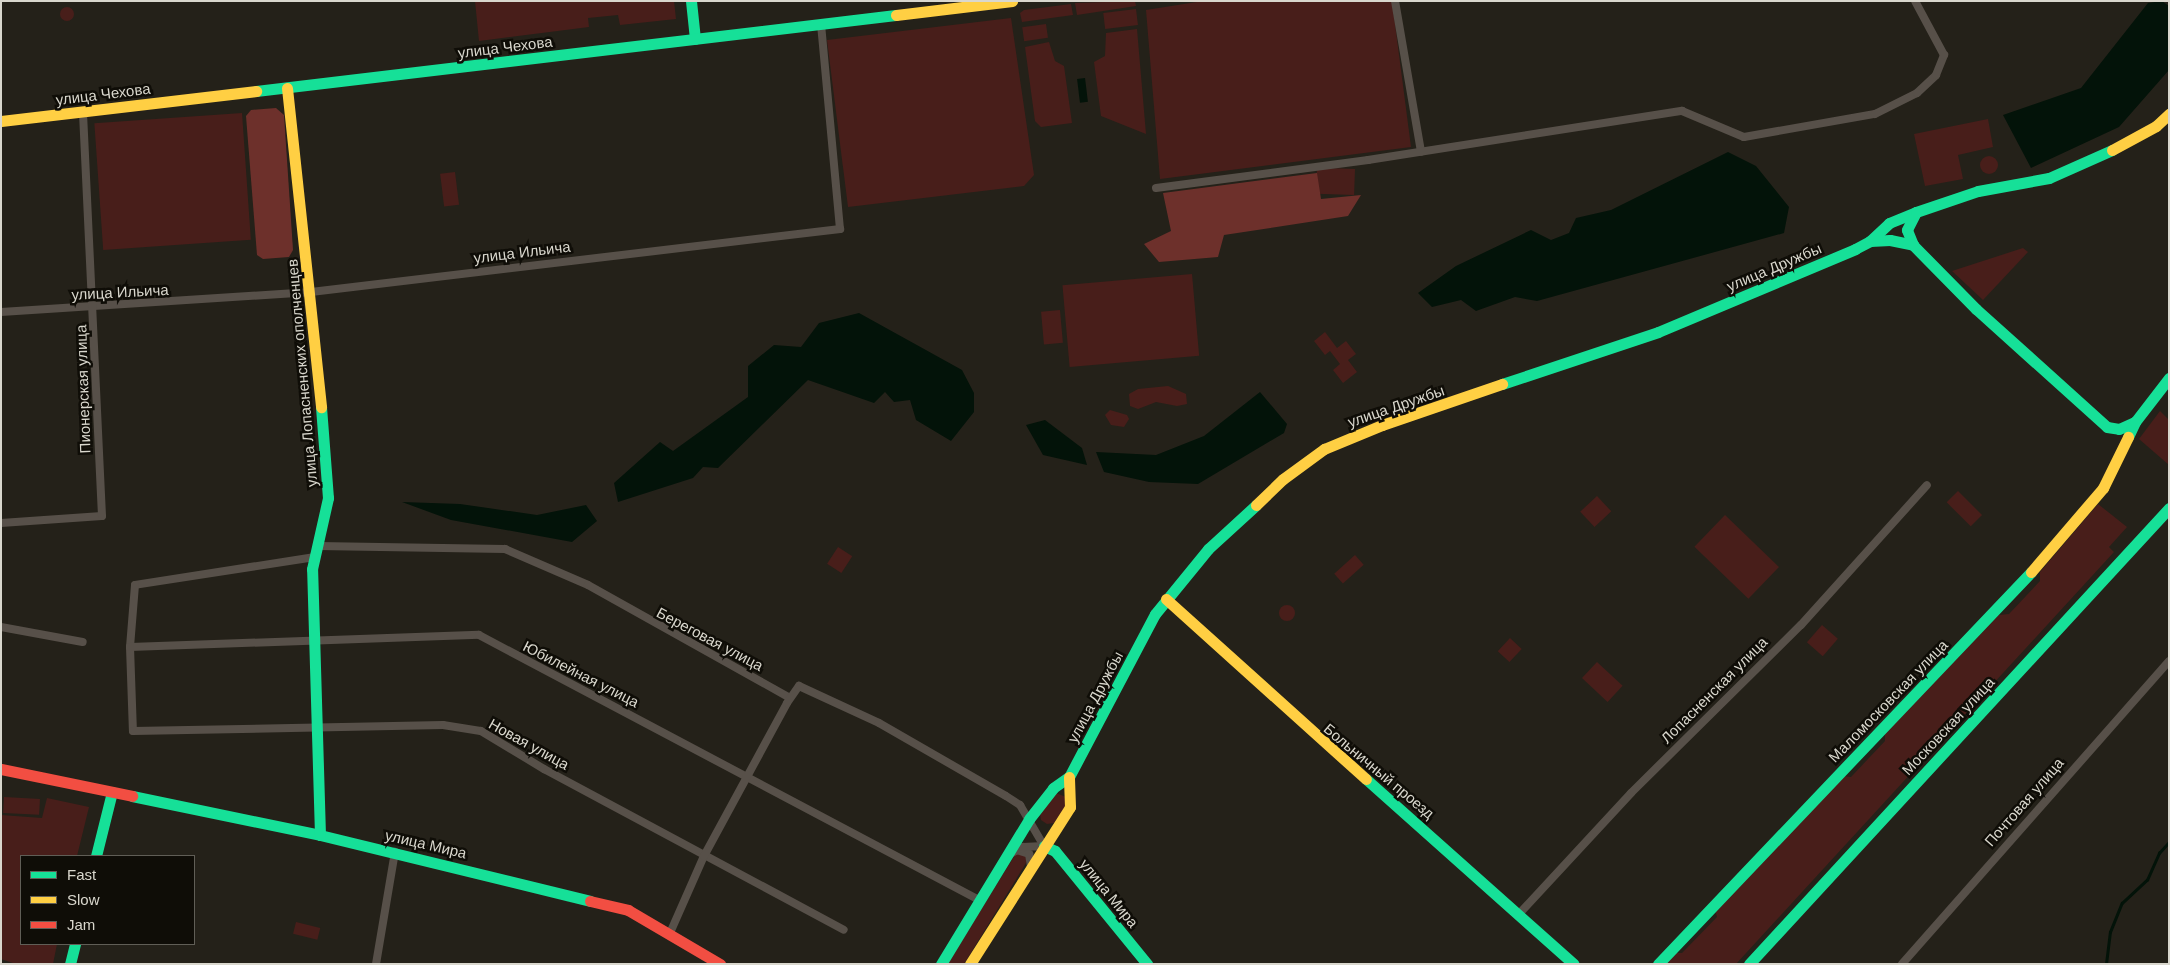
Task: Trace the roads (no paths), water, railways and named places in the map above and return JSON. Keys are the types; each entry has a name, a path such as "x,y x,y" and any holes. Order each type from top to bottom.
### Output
{"street":[{"path":"692,1 695,39"},
{"name":"улица Чехова","path":"1,121 1012,1"},
{"path":"1395,1 1421,152"},
{"path":"1156,188 1421,152 1682,111 1744,137 1875,114 1918,93 1936,75 1944,55 1915,1"},
{"name":"улица Ильича","path":"1,312 311,292 840,229 821,24"},
{"name":"улица Лопасненских ополченцев","path":"287,88 311,292 328,498 316,552 315,639 320,835"},
{"name":"Пионерская улица","path":"1,523 102,516 83,111"},
{"name":"улица Дружбы","path":"941,964 979,900 1010,854 1029,819 1053,788 1069,777 1156,614 1166,599 1214,543 1283,479 1324,449 1382,425 1658,332 1870,241 1889,223 1916,212 1978,191 2049,178 2112,150 2156,126 2169,114"},
{"path":"1916,212 1907,230 1913,245 2054,381 2124,439 2125,447"},
{"name":"улица Дружбы","path":"1870,241 1890,240 1913,245"},
{"path":"2125,447 2135,422 2169,378"},
{"path":"2113,429 2135,422"},
{"name":"Маломосковская улица","path":"1658,964 2014,592 2103,488 2125,447"},
{"name":"Лопасненская улица","path":"1519,914 1631,793 1801,625 1927,484"},
{"name":"Московская улица","path":"1749,964 2169,508"},
{"name":"Береговая улица","path":"130,647 135,585 316,552 505,549 588,585 790,698"},
{"name":"Больничный проезд","path":"1166,599 1229,653 1307,729 1574,964"},
{"path":"1,627 83,642"},
{"name":"Юбилейная улица","path":"130,647 315,639 479,635 979,900"},
{"name":"Новая улица","path":"130,647 134,731 443,725 481,731 704,856 844,930"},
{"name":"Почтовая улица","path":"1902,964 2169,661"},
{"path":"670,933 704,856 790,698 799,686 879,723 1020,805 1044,846 1010,854"},
{"name":"улица Мира","path":"1,769 320,835 628,910 720,964"},
{"name":"улица Дружбы","path":"970,964 1070,807 1069,777"},
{"path":"96,855 112,792"},
{"name":"улица Мира","path":"1044,846 1055,851 1148,964"},
{"path":"1010,854 1025,850 1031,866"},
{"path":"376,964 395,852"},
{"path":"70,964 75,945"}],"waterway":[{"path":"2106,964 2110,932 2122,903 2147,880 2159,853 2169,842"}]}
